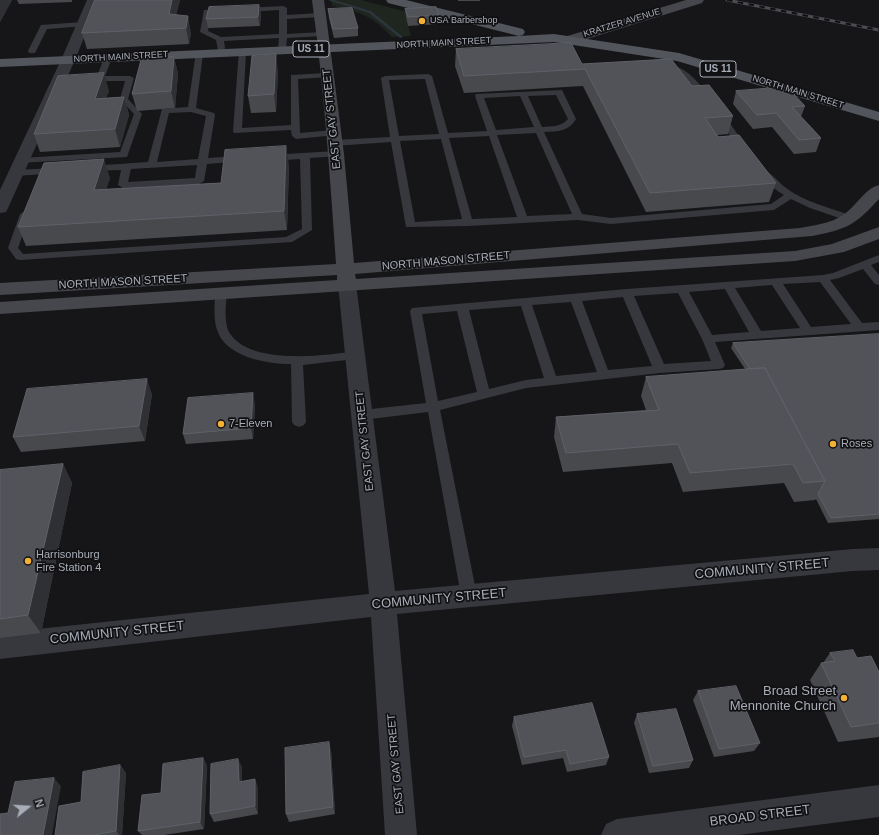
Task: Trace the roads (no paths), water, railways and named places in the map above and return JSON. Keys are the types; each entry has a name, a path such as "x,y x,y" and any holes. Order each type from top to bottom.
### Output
{"main road":[{"name":"US 11","path":"392,0 512,30 554,38"},
{"name":"KRATZER AVENUE","path":"569,40 698,0"},
{"name":"EAST GAY STREET","path":"318,1 324,41 346,277"},
{"name":"NORTH MAIN STREET","path":"0,63 282,50 324,41 554,38 679,57 879,117"},
{"path":"856,110 879,122"},
{"name":"NORTH MASON STREET","path":"0,308 221,293 346,277 800,233 833,226 849,218 879,190"},
{"name":"NORTH MASON STREET","path":"0,288 346,277 795,256 812,254 858,242 879,232"}],"street":[{"path":"0,208 18,167 62,80 68,60 93,0"},
{"name":"EAST GAY STREET","path":"346,277 383,604 402,835"},
{"name":"COMMUNITY STREET","path":"0,646 383,604 879,559"},
{"name":"BROAD STREET","path":"617,835 879,801"}],"lane":[{"path":"282,50 283,36 283,17 284,8 207,12 204,32 220,39 283,36 324,41"},
{"path":"283,17 320,15"},
{"path":"32,51 44,27 83,24"},
{"path":"220,39 221,53"},
{"path":"242,52 237,131 295,127"},
{"path":"192,109 199,54"},
{"path":"100,79 108,58"},
{"path":"655,67 675,69 687,75 748,154"},
{"path":"327,75 294,77 296,136 334,143 396,139 492,133 539,130 563,128 570,123 571,118 559,92 479,96 492,133 523,220"},
{"path":"468,223 428,76 385,78 410,225 468,223 578,217 611,221 774,207 789,196"},
{"path":"18,167 124,155 138,114 124,99 130,78 79,80"},
{"path":"523,94 578,217"},
{"path":"127,166 123,186 199,181 211,115 192,109 165,111 152,165"},
{"path":"80,169 305,156 334,143"},
{"path":"28,206 13,248 20,257 288,240 307,230 305,156"},
{"path":"757,165 773,184 789,196 849,218"},
{"path":"18,167 41,172 65,170"},
{"path":"36,186 41,172"},
{"path":"469,596 432,407 416,311 823,278 835,276 879,258"},
{"path":"865,264 879,282"},
{"path":"823,278 859,327"},
{"path":"775,281 808,331"},
{"path":"728,285 757,335"},
{"path":"362,415 432,407 526,384 660,369 719,365 708,339 682,289"},
{"path":"221,293 221,318 224,332 243,351 266,358 297,361 355,355"},
{"path":"627,293 660,369"},
{"path":"575,298 604,375"},
{"path":"525,302 551,381"},
{"path":"462,307 484,394"},
{"path":"708,339 879,326"},
{"path":"297,361 299,422"}],"waterway":[{"path":"330,0 370,12 401,37"}],"railway":[{"path":"727,0 879,30"}],"place":[{"name":"USA Barbershop","path":"422,21"},
{"name":"7-Eleven","path":"221,424"},
{"name":"Roses","path":"833,444"},
{"name":"Harrisonburg Fire Station 4","path":"28,561"},
{"name":"Broad Street Mennonite Church","path":"844,698"}]}
